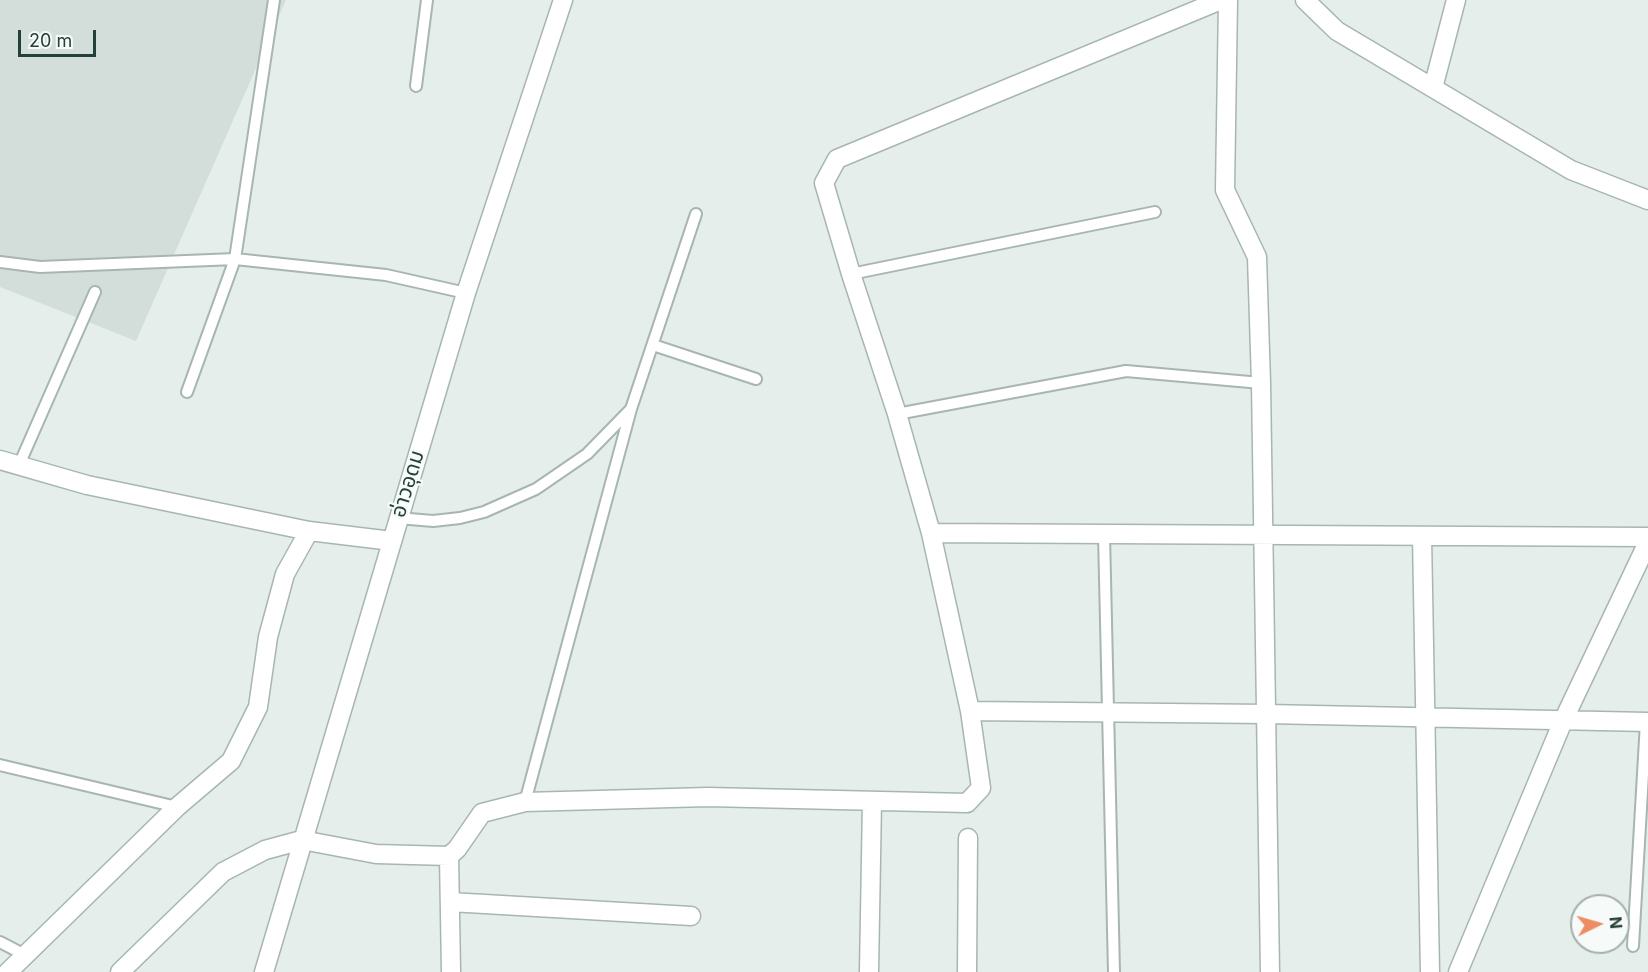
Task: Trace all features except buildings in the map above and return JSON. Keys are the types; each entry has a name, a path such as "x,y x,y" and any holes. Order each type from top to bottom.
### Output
{"street":[{"name":"อ่าวอุดม","path":"264,972 466,293 563,0"},
{"path":"120,972 223,872 265,850 302,840 376,854 449,856 457,849 482,813 525,802 708,797 967,804 981,788 970,711 931,533 897,414 850,274 824,183 837,159 1221,0"},
{"path":"1228,0 1225,190 1257,258 1264,535 1270,972"},
{"path":"1305,0 1337,31 1571,170 1648,200"},
{"path":"1433,88 1456,0"},
{"path":"0,460 87,485 309,531 392,541"},
{"path":"8,972 177,807 231,761 258,706 268,637 285,574 309,531"},
{"path":"931,533 1648,537"},
{"path":"1422,536 1430,972"},
{"path":"1458,972 1563,721 1648,542"},
{"path":"970,711 1267,714 1647,722"},
{"path":"868,972 872,801"},
{"path":"967,972 968,838"},
{"path":"449,856 451,972"},
{"path":"450,902 691,916"}],"lane":[{"path":"187,392 235,259 274,0"},
{"path":"416,86 426,0"},
{"path":"850,274 1155,212"},
{"path":"525,802 631,409 696,213"},
{"path":"0,262 40,267 235,259 386,275 466,293"},
{"path":"19,465 94,292"},
{"path":"652,345 756,379"},
{"path":"897,414 1126,370 1261,383"},
{"path":"398,518 433,521 460,518 484,512 536,489 587,454 631,409"},
{"path":"1104,534 1114,972"},
{"path":"1633,946 1647,722"},
{"path":"0,765 177,807"},
{"path":"0,942 25,955"}],"shaded area":[{"path":"0,0 286,0 136,341 0,287"}]}
